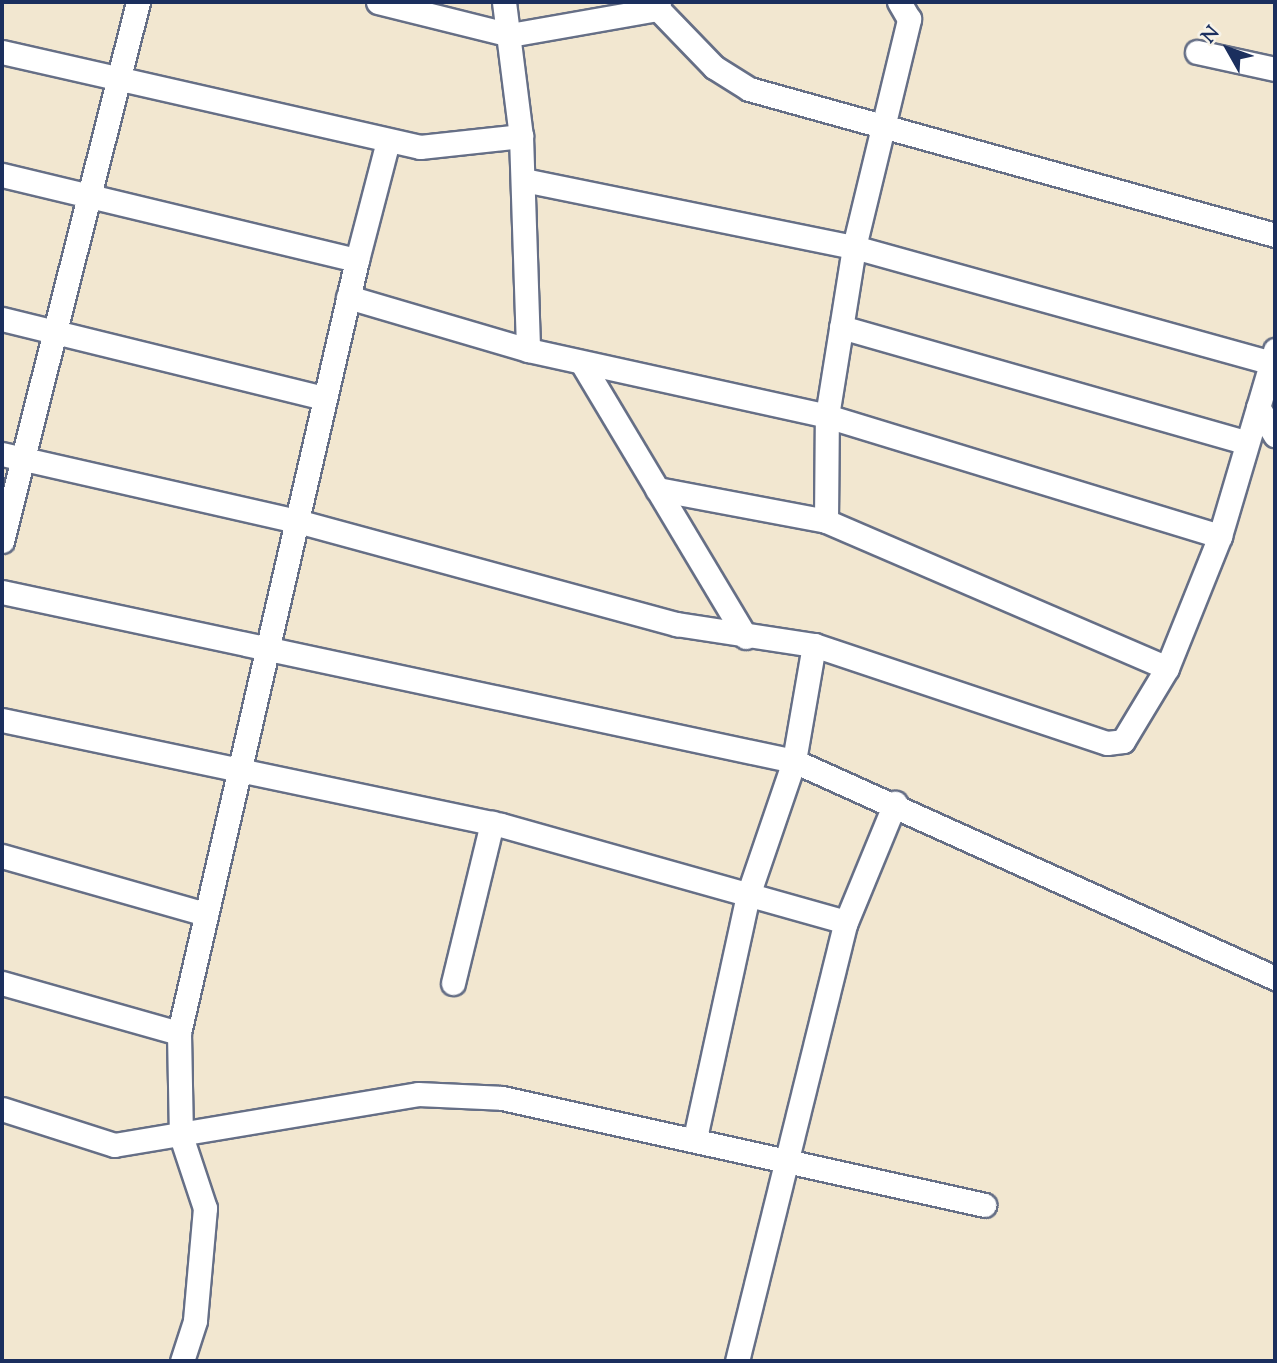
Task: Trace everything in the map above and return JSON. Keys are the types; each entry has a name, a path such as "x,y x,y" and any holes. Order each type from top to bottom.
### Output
{"street":[{"path":"2,541 12,456 54,331 138,2"},
{"path":"378,2 510,35 659,6 714,67 749,89 888,124 1275,235"},
{"path":"504,2 521,136 528,350"},
{"path":"826,521 827,416 854,247 888,124 909,19 899,2"},
{"path":"2,51 117,82 420,147 521,136"},
{"path":"1197,52 1275,69"},
{"path":"182,1361 195,1321 205,1208 181,1136 179,1033 269,650 324,398 388,141"},
{"path":"2,175 357,260"},
{"path":"12,456 297,521 746,637 814,645 1107,743 1123,741 1134,729 1167,668 1220,536 1273,356 854,247 524,180"},
{"path":"348,297 583,365 827,416 1220,536"},
{"path":"2,319 324,398"},
{"path":"841,327 1247,443"},
{"path":"583,365 746,637"},
{"path":"1258,407 1275,435"},
{"path":"657,489 826,521 1167,668"},
{"path":"2,592 794,761 895,803 1145,923 1275,978"},
{"path":"695,1139 748,895 794,761 814,645"},
{"path":"2,720 492,823 846,922"},
{"path":"737,1361 791,1161 846,922 895,803"},
{"path":"453,983 492,823"},
{"path":"2,856 206,915"},
{"path":"2,984 179,1033"},
{"path":"2,1109 114,1145 181,1136 418,1094 502,1098 984,1205"}]}
